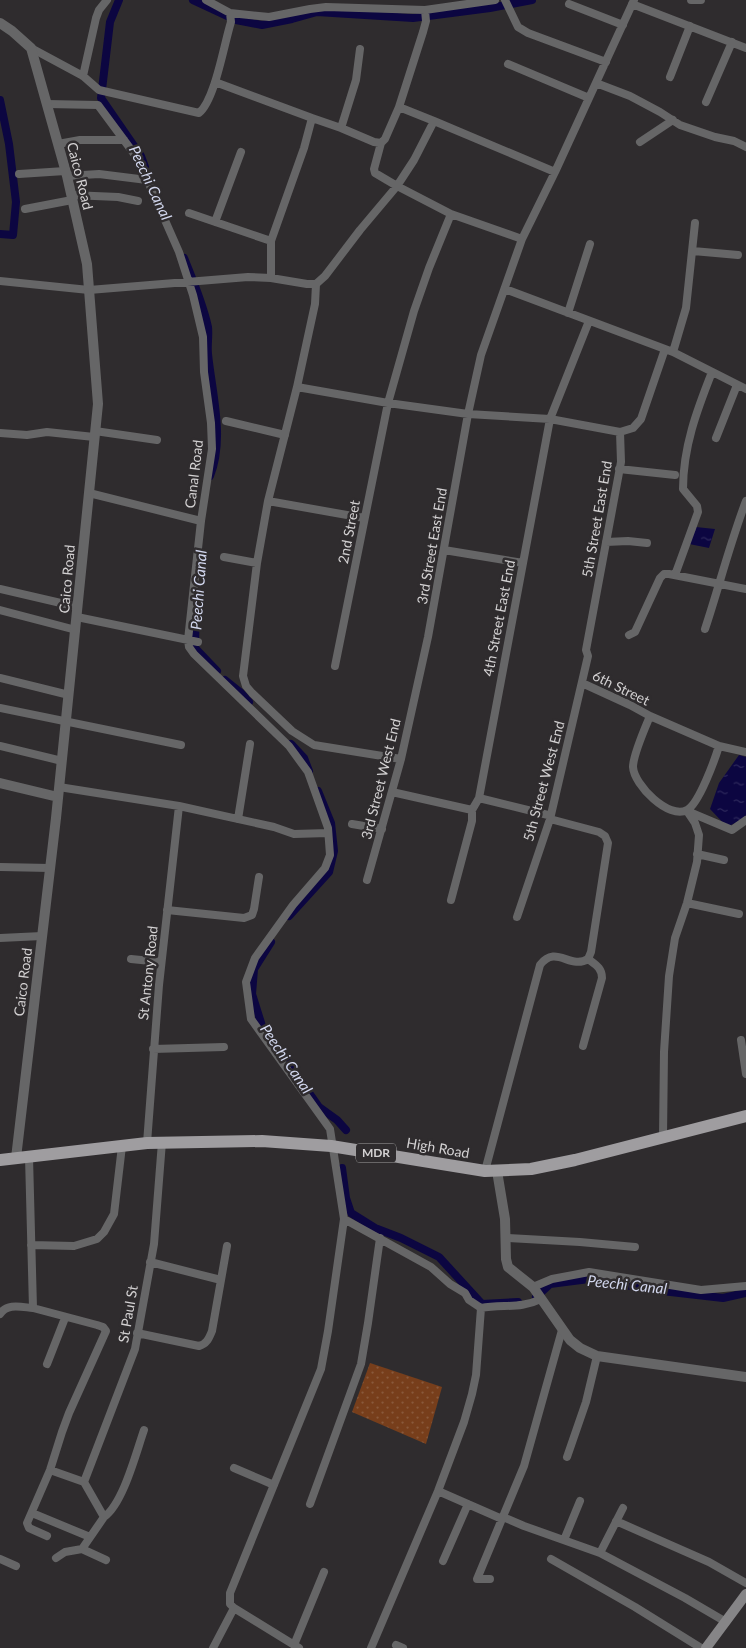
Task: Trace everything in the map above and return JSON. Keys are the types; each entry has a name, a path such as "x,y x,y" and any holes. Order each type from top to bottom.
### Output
{"main road":[{"name":"High Road","path":"0,1160 147,1142 262,1141 331,1146 491,1171 531,1169 575,1160 746,1116"},
{"path":"706,1648 746,1594"}],"street":[{"path":"83,76 96,18 99,10 108,0"},
{"path":"206,0 230,13 269,17 310,9 367,4 384,9 425,15 495,0"},
{"path":"310,0 310,9"},
{"path":"384,9 387,0"},
{"path":"505,0 518,27 528,33 606,62"},
{"path":"691,0 701,0"},
{"path":"633,2 746,48"},
{"name":"3rd Street East End","path":"417,682 428,637 468,414 481,355 522,239 633,2"},
{"path":"569,4 623,25"},
{"path":"0,23 31,48 83,76 100,90 199,113 204,109 215,82 230,22 230,13"},
{"path":"425,15 399,107 385,139 381,143 374,169 375,173 451,214 522,239"},
{"path":"670,77 690,26"},
{"path":"706,102 732,42"},
{"name":"Caico Road","path":"16,1158 59,792 98,404 87,264 66,174 31,48"},
{"path":"341,128 356,80 360,49"},
{"path":"508,64 589,98"},
{"path":"215,82 381,143"},
{"path":"596,83 630,96 680,124 714,137 734,141 746,147"},
{"path":"47,104 98,105 96,98 100,90"},
{"name":"Canal Road","path":"98,105 138,159 193,282 203,337 204,372 212,438 201,521 192,641"},
{"path":"399,107 555,172"},
{"path":"271,278 271,241 304,148 312,118"},
{"path":"640,142 673,120"},
{"path":"0,281 89,290 248,277 316,284 325,276 398,186 434,121"},
{"path":"58,144 80,140 124,140"},
{"path":"215,222 241,152"},
{"path":"19,174 99,174 147,180"},
{"path":"25,209 72,198 118,197 138,201"},
{"path":"189,214 271,241"},
{"name":"2nd Street","path":"335,666 388,403 414,310 451,214"},
{"path":"297,387 388,403 468,414 550,419 620,432 634,428 641,419 686,308 696,223"},
{"path":"568,313 590,244"},
{"path":"693,251 738,255"},
{"path":"316,284 316,304 268,501 257,564 243,676 246,686 292,731 314,745 400,759"},
{"path":"504,289 669,350 746,389"},
{"name":"4th Street East End","path":"451,900 472,821 472,810 479,798 550,419 589,321"},
{"path":"675,575 698,512 694,501 683,489 684,467 688,441 695,417 712,372"},
{"path":"716,438 737,385"},
{"path":"226,421 285,435"},
{"path":"0,433 27,435 47,432 95,434 157,440"},
{"name":"5th Street East End","path":"586,650 620,469 620,432"},
{"path":"620,469 676,475"},
{"path":"89,493 201,521"},
{"path":"268,501 364,518"},
{"path":"705,629 720,584 732,538 746,501"},
{"path":"606,542 628,541 647,544"},
{"path":"444,550 523,563"},
{"path":"224,557 257,564"},
{"path":"630,636 635,632 660,578 664,574 746,589"},
{"path":"0,589 77,612 192,641 189,647 194,654 289,746 308,772 328,833 330,855 325,868 293,905 255,958 246,982 251,1019 330,1129 331,1146 344,1219 321,1369 230,1593 230,1604 297,1646 324,1572"},
{"path":"0,610 76,630"},
{"name":"5th Street West End","path":"517,917 550,819 588,656 586,650"},
{"path":"0,678 69,695"},
{"name":"3rd Street West End","path":"367,880 392,792 417,682"},
{"name":"6th Street","path":"582,684 630,704 650,716 719,746 746,752"},
{"path":"0,708 181,745"},
{"name":"6th Street","path":"650,716 633,767 636,776 651,797 659,804 675,812 687,811 732,830 746,820"},
{"path":"238,819 250,744"},
{"path":"0,746 62,761"},
{"path":"663,1137 664,1052 669,976 675,938 687,903 699,835 695,823 687,811 693,806 714,764 719,746"},
{"path":"0,784 179,806 274,827 294,834 328,833"},
{"path":"392,792 472,810"},
{"path":"479,798 548,815 550,819 598,832 605,836 608,843 591,952 588,959 583,962 577,962 553,956 545,959 540,965 491,1171 506,1219 506,1259 508,1267 537,1293 570,1340 580,1348 597,1356 746,1377"},
{"name":"St Antony Road","path":"147,1142 161,962 179,806"},
{"path":"352,824 382,828"},
{"path":"697,854 724,860"},
{"path":"0,867 50,868"},
{"path":"167,910 244,918 252,914 254,909 259,877"},
{"path":"687,903 738,914"},
{"path":"0,938 42,936"},
{"path":"131,959 161,962"},
{"path":"583,1046 602,978 602,972 598,966 588,959"},
{"path":"741,1040 746,1074"},
{"path":"153,1048 224,1047"},
{"name":"St Paul St","path":"84,1482 135,1349 154,1244 162,1142"},
{"path":"31,1245 74,1246 97,1239 104,1232 114,1214 122,1146"},
{"path":"29,1157 33,1308"},
{"path":"344,1219 430,1267 450,1284 466,1293 469,1300 481,1308 505,1305 522,1306 552,1279 589,1272 700,1290 746,1286"},
{"path":"310,1504 361,1364 380,1238"},
{"path":"506,1238 635,1247"},
{"path":"138,1334 199,1346 204,1345 209,1340 212,1331 227,1246"},
{"path":"150,1262 220,1280"},
{"path":"0,1314 8,1306 33,1308 97,1325 103,1327 106,1331 62,1432 50,1470 27,1523 27,1526 47,1536"},
{"path":"371,1648 455,1448 472,1394 478,1355 481,1308"},
{"path":"47,1364 65,1318"},
{"path":"490,1578 477,1579 524,1466 562,1330"},
{"path":"568,1457 586,1402 597,1356"},
{"path":"82,1549 115,1505 130,1471 144,1430"},
{"path":"234,1468 274,1485"},
{"path":"50,1470 84,1482 104,1518"},
{"path":"438,1491 503,1518 600,1553 726,1622"},
{"path":"564,1540 580,1501"},
{"path":"443,1561 468,1504"},
{"path":"600,1553 623,1508"},
{"path":"32,1513 90,1537"},
{"path":"616,1521 709,1562 746,1582"},
{"path":"56,1558 65,1552 82,1549 106,1560"},
{"path":"0,1559 16,1566"},
{"path":"551,1559 635,1607 700,1648"},
{"path":"213,1648 234,1608"}],"shaded area":[{"path":"370,1363 442,1387 426,1444 352,1412"}],"water":[{"path":"696,527 715,529 709,548 689,544"},
{"path":"739,755 746,757 746,815 743,819 727,827 710,809 719,783"}],"waterway":[{"name":"Peechi Canal","path":"119,0 110,22 101,98 141,156 145,167"},
{"name":"Peechi Canal","path":"193,0 236,20 262,25 317,12 413,18 490,8 532,0"},
{"path":"0,100 9,144 16,202 13,235 0,234"},
{"name":"Peechi Canal","path":"184,258 201,301 208,327 208,354 217,431 217,447 210,476"},
{"name":"Peechi Canal","path":"196,596 195,648 217,671"},
{"name":"Peechi Canal","path":"225,680 249,702"},
{"name":"Peechi Canal","path":"291,744 304,758 309,771"},
{"name":"Peechi Canal","path":"289,916 329,872 334,851 331,823 318,791"},
{"name":"Peechi Canal","path":"271,942 254,969 252,994 262,1026 319,1107 337,1120 346,1130"},
{"name":"Peechi Canal","path":"342,1168 346,1198 351,1213 375,1228 401,1238 439,1257 482,1304 518,1302"},
{"name":"Peechi Canal","path":"536,1297 550,1284 589,1279 662,1291 723,1298 746,1293"}]}
